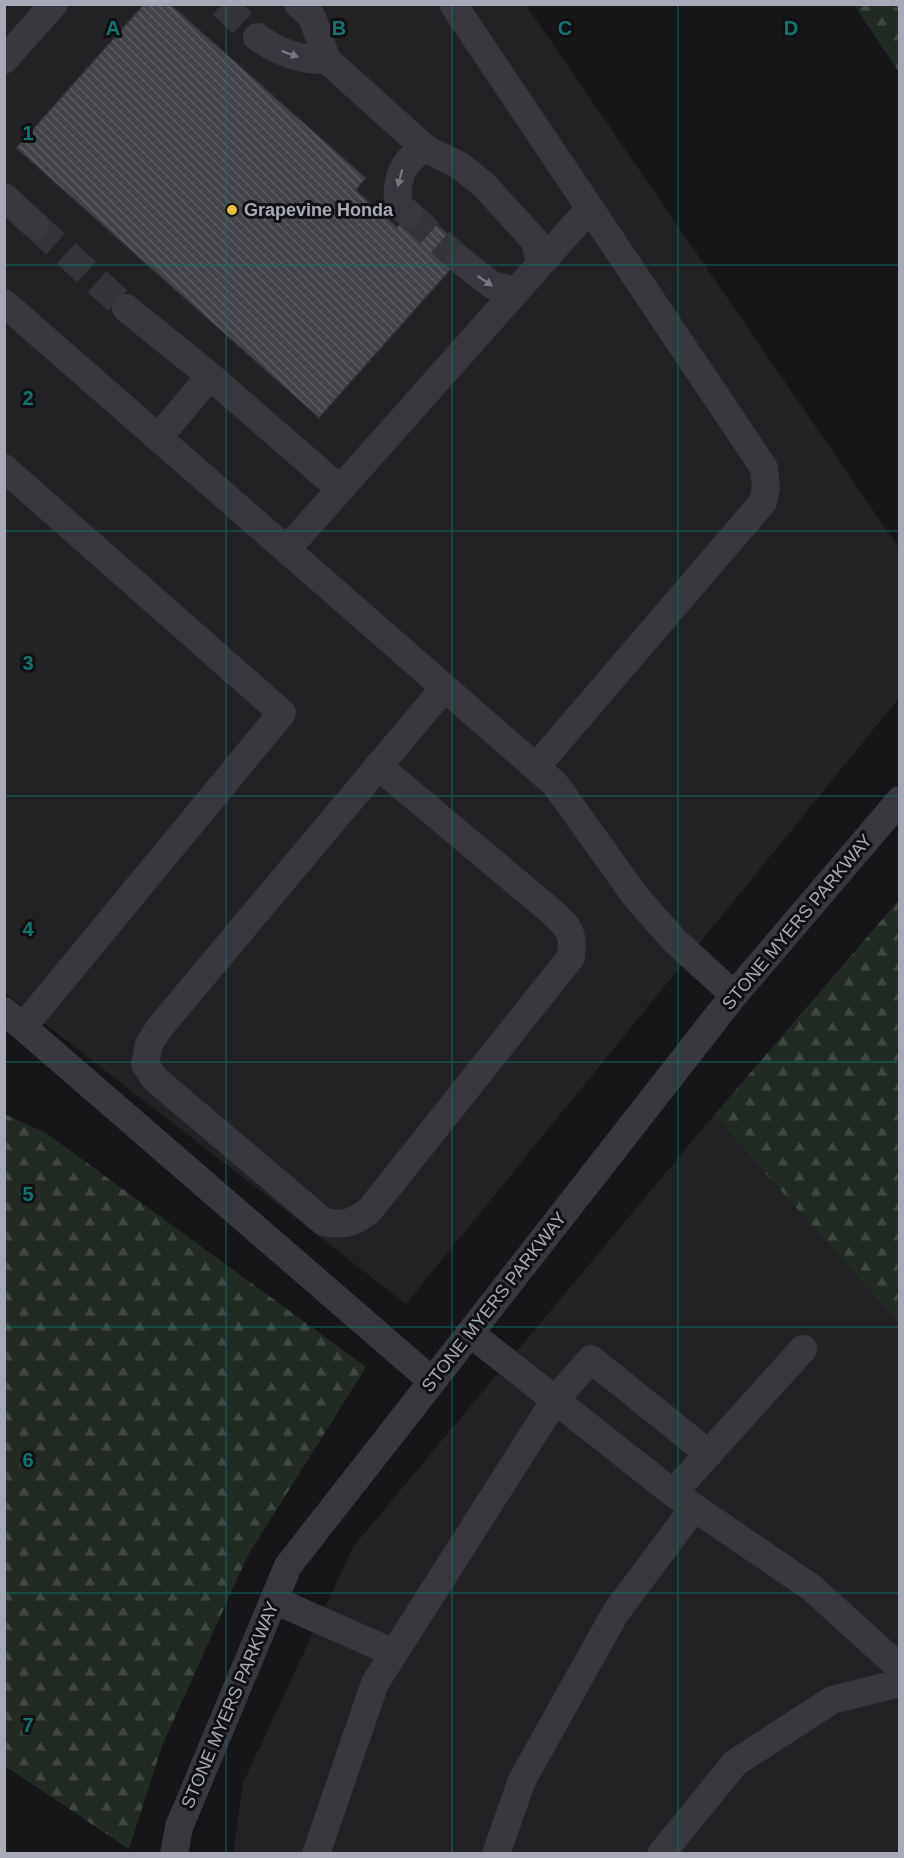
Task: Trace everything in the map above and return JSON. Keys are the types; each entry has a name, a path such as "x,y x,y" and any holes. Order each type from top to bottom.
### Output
{"street":[{"path":"4,60 54,4"},
{"path":"298,4 312,17 327,60 426,149 459,165 484,185 535,241 540,264"},
{"path":"453,4 764,468 766,487 763,502 536,767"},
{"path":"258,37 271,46 290,54 310,60 327,60"},
{"path":"409,214 398,204 397,191 401,171 414,154 426,149"},
{"path":"4,197 35,225"},
{"path":"288,548 590,208"},
{"path":"460,260 492,285 516,291"},
{"path":"4,303 288,548 555,784 651,914 674,940 734,995"},
{"path":"126,308 210,376 340,489"},
{"path":"159,437 210,376"},
{"path":"4,468 282,713 14,1019 432,1382"},
{"path":"378,766 551,911 566,925 573,937 571,957 369,1211 351,1225 335,1224 324,1222 155,1079 145,1064 149,1044 160,1027 378,766 444,688"},
{"name":"STONE MYERS PARKWAY","path":"174,1854 179,1827 288,1566 734,995 900,800"},
{"path":"470,1333 683,1501 812,1588 900,1668"},
{"path":"496,1854 522,1780 616,1612 709,1454 803,1349"},
{"path":"315,1854 375,1683 555,1400 591,1359 709,1454"},
{"path":"274,1600 394,1653"},
{"path":"661,1854 735,1762 832,1700 900,1683"}],"shaded area":[{"path":"4,5 526,5 899,548 899,698 406,1304 5,993"},
{"path":"714,1115 899,1324 899,1853 233,1854 243,1783 353,1547"}],"green space":[{"path":"854,5 899,5 899,72"},
{"path":"899,900 899,1324 714,1115"},
{"path":"4,1114 46,1133 366,1367 248,1555 162,1746 129,1849 5,1766"}],"building":[{"name":"Grapevine Honda","path":"144,4 170,4 366,178 356,190 397,227 416,206 467,251 319,418 16,148"}],"tunnel":[{"path":"222,4 257,37"},
{"path":"409,214 460,260"},
{"path":"35,225 126,308"}],"place":[{"name":"Grapevine Honda","path":"232,210"}]}
